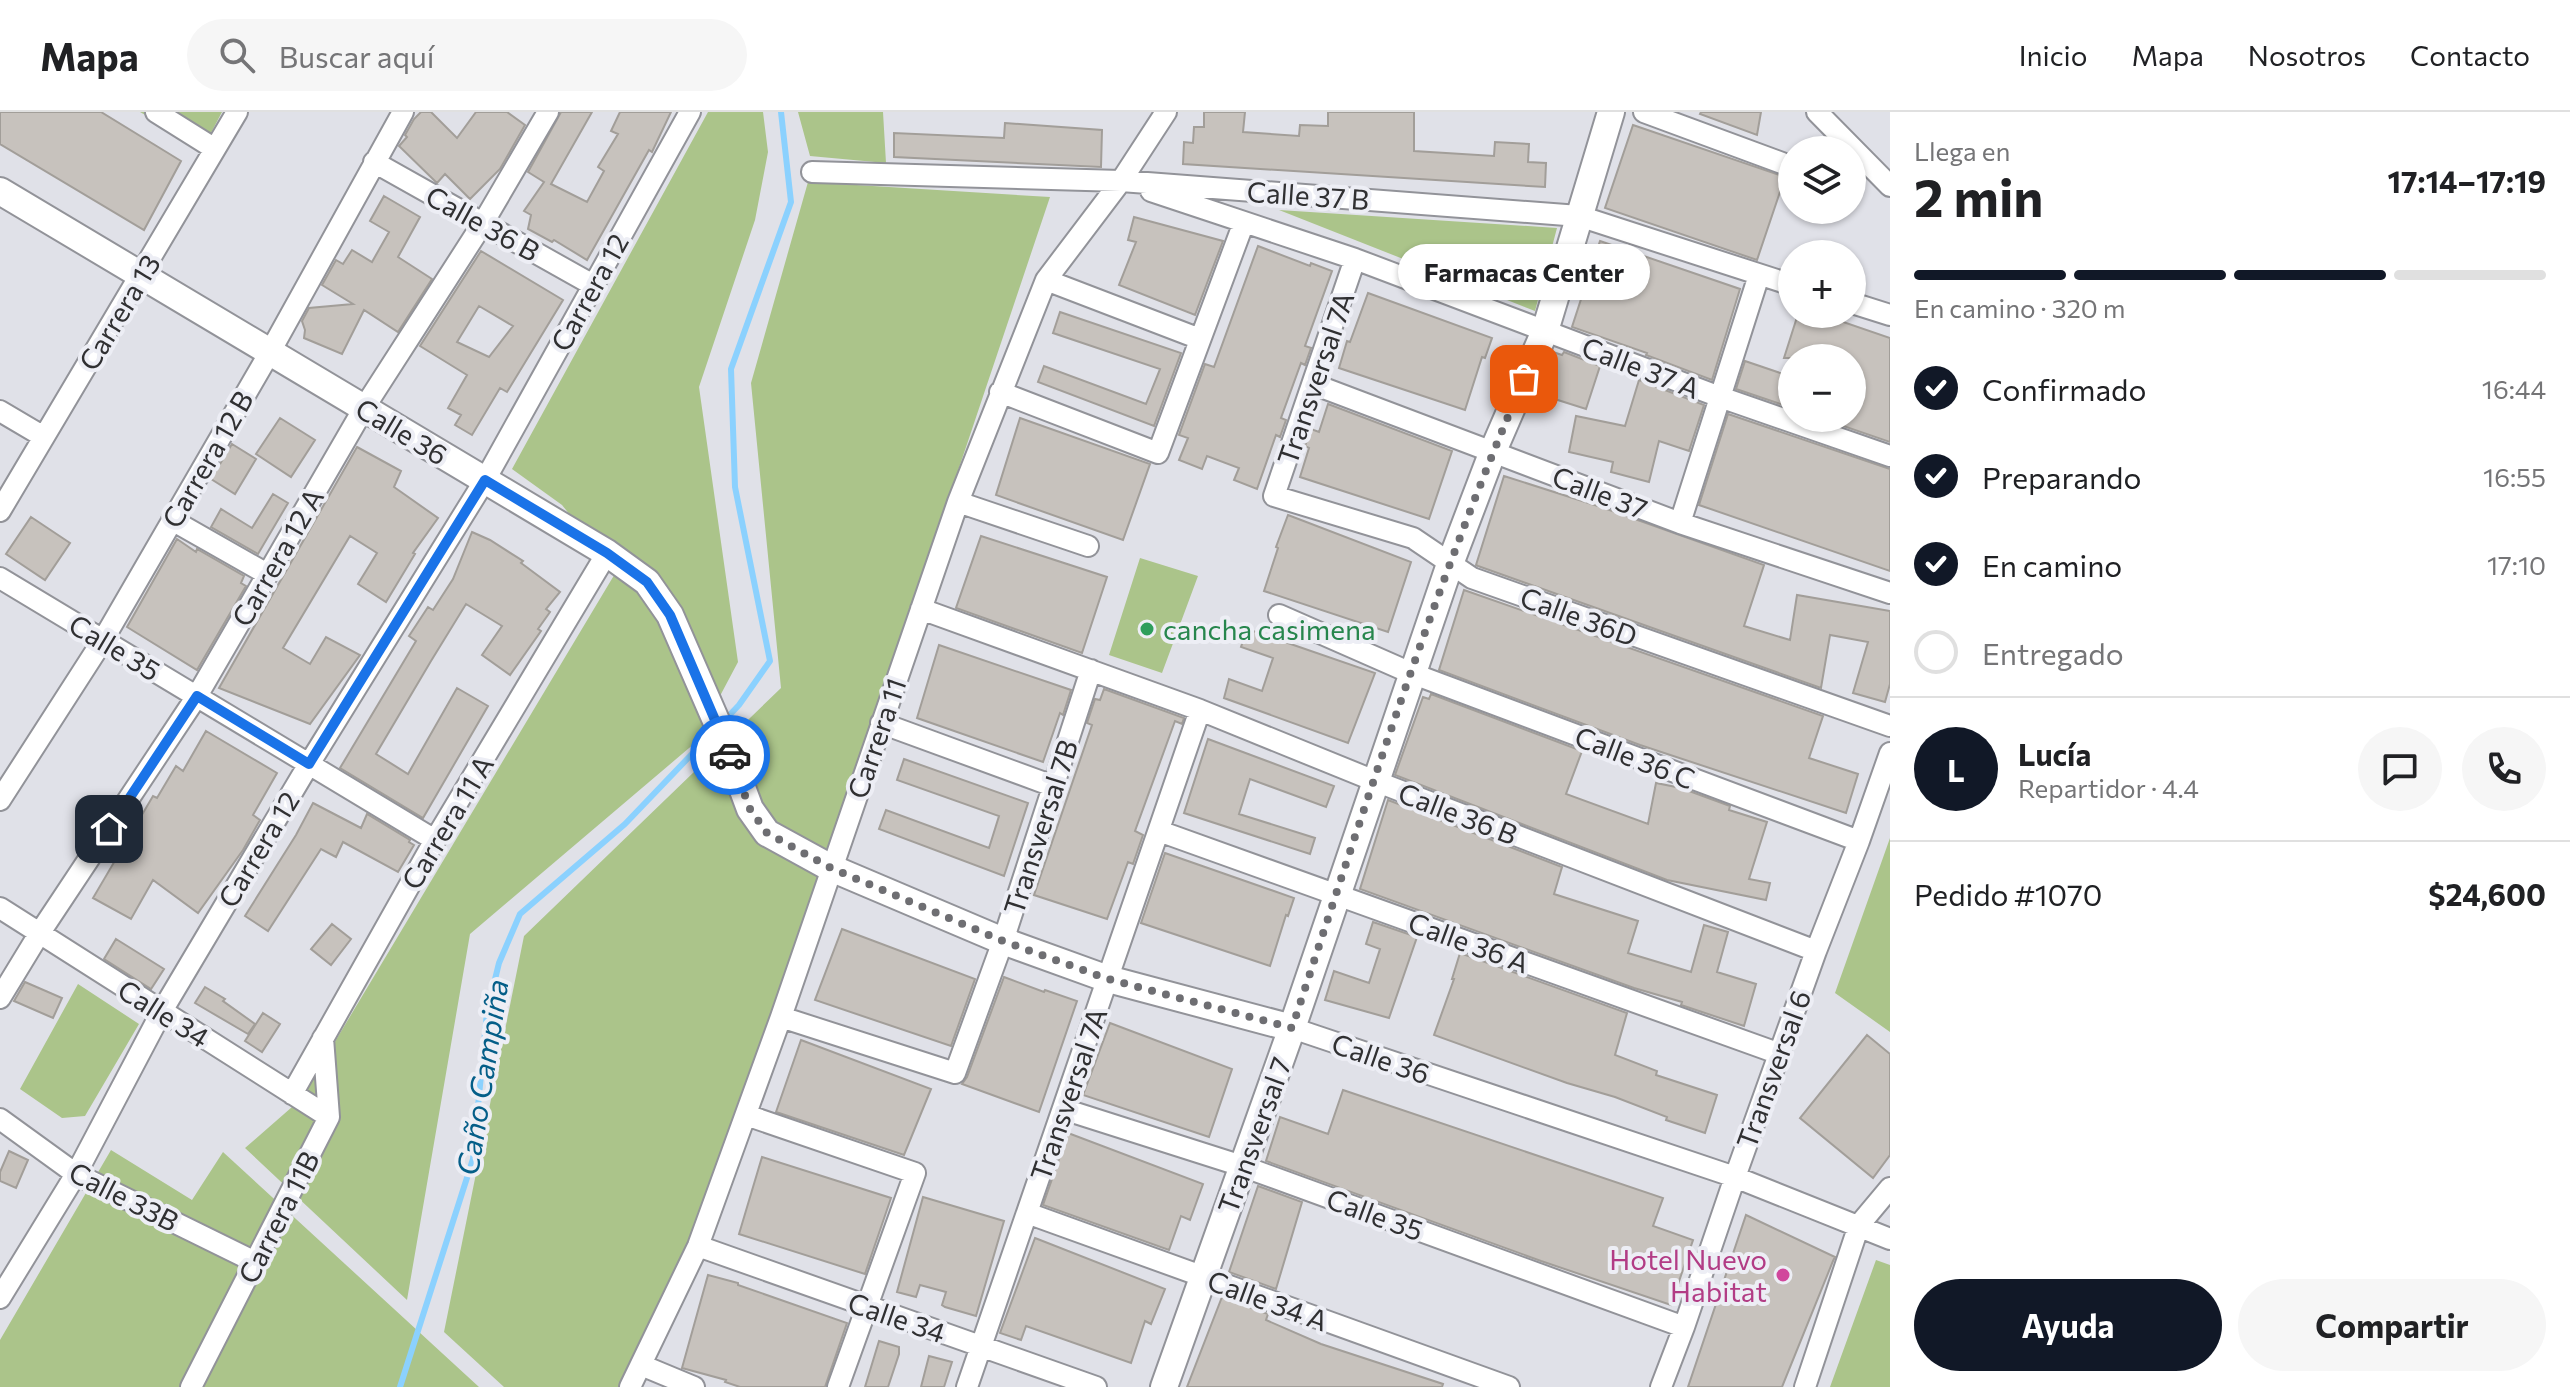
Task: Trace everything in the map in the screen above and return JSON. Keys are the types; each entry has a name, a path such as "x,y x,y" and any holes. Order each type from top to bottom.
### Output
{"street":[{"path":"156,112 215,149"},
{"name":"Carrera 13","path":"0,511 237,112"},
{"name":"Carrera 12 B","path":"0,800 103,640 270,352 403,112"},
{"name":"Carrera 12 A","path":"0,998 197,696 364,408 483,223 548,112"},
{"name":"Carrera 12","path":"0,1298 76,1174 162,1011 309,764 485,480 690,112"},
{"name":"Carrera 11","path":"630,1387 698,1246 781,1017 958,502 1046,280 1121,181 1166,112"},
{"name":"Transversal 7","path":"1164,1387 1292,1028 1450,564 1493,451 1545,331 1611,112"},
{"path":"1644,112 1778,162"},
{"path":"1817,112 1890,186"},
{"name":"Calle 36 B","path":"374,162 593,285"},
{"name":"Calle 37 B","path":"812,172 1121,181 1579,216 1778,281"},
{"name":"Calle 37 A","path":"1121,181 1355,259 1720,397 1890,456"},
{"name":"Calle 36","path":"0,191 607,553 647,582 670,615 724,739 750,809 767,833 831,868 1003,941 1108,979 1292,1028 1735,1177 1890,1239"},
{"path":"1000,392 1158,453 1244,222"},
{"name":"Transversal 7A","path":"1274,496 1355,259"},
{"path":"1680,523 1759,275"},
{"path":"1046,280 1200,339"},
{"path":"1866,307 1890,315"},
{"name":"Calle 37","path":"1313,384 1680,523 1890,593"},
{"path":"0,411 44,437"},
{"name":"Calle 36D","path":"1274,496 1413,538 1472,578 1890,726"},
{"path":"958,502 1088,546"},
{"path":"172,520 267,574"},
{"name":"Carrera 11 A","path":"292,1094 435,840 607,553"},
{"name":"Calle 35","path":"0,578 435,840"},
{"name":"Calle 36 B","path":"921,609 1200,710 1816,951"},
{"name":"Calle 36 C","path":"1279,615 1411,673 1859,841"},
{"name":"Transversal 7B","path":"781,1017 955,1073 1003,941 1091,670"},
{"name":"Transversal 7A","path":"967,1387 1200,710"},
{"path":"881,723 1053,786"},
{"name":"Transversal 6","path":"1661,1387 1816,951 1889,761"},
{"name":"Calle 36 A","path":"1159,831 1780,1054"},
{"name":"Calle 34","path":"0,908 329,1117"},
{"name":"Carrera 11B","path":"191,1387 329,1117 323,1038"},
{"name":"Calle 35","path":"1063,1109 1242,1166 1684,1327"},
{"path":"746,1115 915,1173 838,1387"},
{"name":"Calle 33B","path":"0,1119 76,1174 255,1262"},
{"path":"1805,1387 1859,1225 1890,1188"},
{"name":"Calle 34 A","path":"1027,1213 1509,1387"},
{"name":"Calle 34","path":"698,1246 1096,1387"},
{"path":"641,1365 694,1387"}],"green space":[{"path":"140,112 222,112 203,148"},
{"path":"708,112 763,112 768,152 755,220 699,387 738,662 695,743 470,934 407,1300 245,1148 300,1100 616,572 562,505 512,469"},
{"path":"798,112 883,112 886,163 810,156"},
{"path":"808,182 1050,197 703,1230 623,1387 504,1387 444,1332 524,936 781,688 751,383"},
{"path":"1279,210 1557,228 1535,311"},
{"name":"cancha casimena","path":"1140,558 1198,576 1162,673 1109,655"},
{"path":"1890,838 1890,1032 1835,993"},
{"path":"78,984 139,1024 85,1116 62,1118 20,1089"},
{"path":"111,1150 192,1200 223,1152 479,1387 0,1387 0,1340"},
{"path":"1876,1260 1890,1265 1890,1387 1830,1387"}],"building":[{"path":"0,112 101,112 181,161 144,230 0,144"},
{"path":"421,112 431,112 457,138 476,112 507,112 525,125 500,169 470,199 445,174 437,183 399,146"},
{"path":"561,112 592,112 551,184 587,202 604,171 598,167 618,134 611,131 620,112 671,112 652,152 649,150 587,260 528,229 531,215 524,211 544,182 528,172"},
{"path":"1204,112 1245,112 1243,132 1299,136 1300,125 1328,126 1328,112 1414,112 1414,151 1494,156 1495,142 1529,144 1528,162 1546,163 1545,187 1183,164 1184,142 1193,143 1194,127 1204,127"},
{"path":"1761,112 1757,135 1700,114"},
{"path":"1005,123 1102,130 1101,167 894,157 894,133 1004,138"},
{"path":"1633,125 1778,175 1778,198 1757,260 1605,208"},
{"path":"384,196 420,217 398,257 432,279 398,332 364,310 342,354 304,338 302,321 309,308 353,304 322,285 336,260 343,264 352,250 372,262 389,232 370,221"},
{"path":"1134,217 1223,241 1195,315 1119,285 1136,242 1128,240"},
{"path":"1600,241 1740,289 1712,380 1572,327"},
{"path":"1258,246 1332,271 1305,346 1311,348 1305,365 1301,363 1281,418 1286,420 1280,437 1276,435 1257,489 1234,480 1239,468 1207,456 1202,469 1179,460 1188,438 1179,435 1205,364 1214,367"},
{"path":"481,251 563,300 507,392 500,388 472,435 455,425 461,415 448,408 467,375 420,346","holes":["479,306 513,326 489,357 457,342"]},
{"path":"1368,293 1492,338 1485,358 1482,357 1465,410 1339,368"},
{"path":"1060,312 1181,353 1154,426 1038,382 1044,366 1146,404 1160,369 1053,333"},
{"path":"1794,328 1861,328 1890,338 1890,442 1861,432 1866,432 1866,344 1788,344"},
{"path":"1553,352 1562,355 1564,352 1600,366 1586,409 1539,394"},
{"path":"1745,361 1778,372 1778,403 1736,389"},
{"path":"1639,380 1704,405 1689,451 1659,441 1649,482 1611,472 1613,462 1569,452 1576,416 1625,426"},
{"path":"1328,404 1452,451 1429,519 1300,477 1311,429 1319,432"},
{"path":"1728,414 1890,469 1890,571 1699,505"},
{"path":"280,418 315,440 291,477 256,454"},
{"path":"1020,418 1150,464 1123,540 996,495"},
{"path":"232,444 256,459 235,494 211,479"},
{"path":"357,447 401,471 394,487 438,518 413,553 386,602 358,584 377,553 350,536 283,648 310,664 326,637 360,655 310,724 219,688"},
{"path":"1504,476 1764,565 1744,626 1790,640 1797,595 1890,611 1890,684 1885,702 1853,693 1868,642 1830,635 1821,688 1476,565"},
{"path":"273,494 288,503 258,554 211,527 221,509 252,528"},
{"path":"1288,515 1411,562 1388,632 1264,591"},
{"path":"31,517 70,543 45,580 6,554"},
{"path":"472,532 523,561 521,563 560,592 546,609 550,612 538,629 541,631 510,675 482,655 502,626 466,604 431,661 376,754 408,774 457,688 488,706 423,818 340,768 416,641 409,636 428,607 433,610 453,579"},
{"path":"981,536 1107,577 1082,653 956,608"},
{"path":"177,539 244,576 241,583 246,586 197,670 127,627"},
{"path":"1464,590 1823,716 1809,758 1858,774 1846,813 1640,745 1439,670"},
{"path":"1247,629 1375,673 1348,743 1224,698 1229,679 1262,691 1273,658 1241,647"},
{"path":"939,645 1071,690 1043,762 917,718"},
{"path":"1104,689 1184,718 1182,724 1175,721 1135,831 1143,835 1133,864 1128,862 1107,919 1034,895 1092,725 1087,723 1095,699 1100,700"},
{"path":"1431,694 1582,751 1566,794 1648,824 1656,783 1681,788 1730,806 1729,810 1767,822 1749,879 1770,883 1766,900 1667,880 1395,775 1423,697 1429,699"},
{"path":"206,731 277,773 253,815 260,820 243,850 198,913 153,880 131,919 93,898 153,796 157,798 176,766 183,771"},
{"path":"1208,739 1334,786 1326,807 1250,779 1239,814 1315,838 1310,854 1184,813"},
{"path":"904,759 1028,803 1004,876 879,829 886,810 989,848 999,816 897,780"},
{"path":"1388,800 1562,867 1554,894 1638,921 1628,953 1691,972 1704,925 1728,932 1717,972 1756,984 1744,1026 1360,889"},
{"path":"313,803 361,828 367,814 414,845 398,872 343,842 336,857 321,849 268,931 245,916"},
{"path":"1165,853 1294,898 1270,966 1141,923"},
{"path":"1373,922 1417,937 1389,1018 1325,1000 1334,971 1369,983 1380,949 1366,944"},
{"path":"332,924 351,939 331,965 311,949"},
{"path":"842,929 975,979 951,1046 815,1000"},
{"path":"116,939 164,969 151,989 104,959"},
{"path":"1460,953 1627,1013 1615,1055 1657,1071 1656,1075 1717,1095 1705,1133 1666,1120 1667,1117 1615,1097 1434,1035"},
{"path":"1004,977 1077,1001 1039,1112 962,1084"},
{"path":"25,982 62,998 53,1018 14,1001"},
{"path":"205,987 255,1024 248,1034 195,1003"},
{"path":"263,1013 280,1024 262,1052 245,1041"},
{"path":"1110,1023 1232,1069 1209,1137 1083,1095"},
{"path":"1867,1035 1890,1054 1890,1155 1873,1178 1800,1118"},
{"path":"801,1040 931,1089 904,1155 776,1112"},
{"path":"1343,1090 1663,1198 1653,1226 1693,1240 1671,1305 1266,1161 1280,1117 1328,1134"},
{"path":"1068,1133 1203,1184 1190,1220 1181,1216 1169,1250 1043,1205"},
{"path":"9,1151 28,1160 16,1188 0,1181 0,1172"},
{"path":"762,1157 891,1198 865,1274 739,1234"},
{"path":"1258,1186 1302,1202 1276,1289 1229,1272"},
{"path":"923,1197 1004,1221 976,1316 942,1305 946,1292 920,1285 916,1297 897,1292"},
{"path":"1746,1215 1835,1257 1782,1387 1688,1387"},
{"path":"1035,1238 1165,1289 1151,1324 1145,1321 1131,1363 1026,1326 1021,1340 1000,1333"},
{"path":"708,1275 847,1323 825,1387 740,1387 682,1368"},
{"path":"1222,1297 1268,1314 1266,1320 1321,1344 1443,1384 1442,1387 1187,1387"},
{"path":"879,1341 899,1347 899,1354 888,1387 865,1387"},
{"path":"929,1356 952,1362 944,1387 921,1387"}],"waterway":[{"name":"Caño Campiña","path":"724,721 770,661 735,487 731,369 791,202 781,112"},
{"name":"Caño Campiña","path":"400,1387 473,1159 487,1012 499,963 520,914 625,824 713,732"}],"way so far":[{"path":"730,755 750,809 767,833 831,868 1003,941 1108,979 1292,1028 1430,618 1493,451 1524,379"}],"place":[{"name":"Farmacas Center","path":"1524,379"},
{"name":"cancha casimena","path":"1147,629"},
{"name":"Hotel Nuevo Habitat","path":"1783,1275"}],"route":[{"path":"109,829 197,696 309,764 485,480 607,553 647,582 670,615 730,755"}]}
